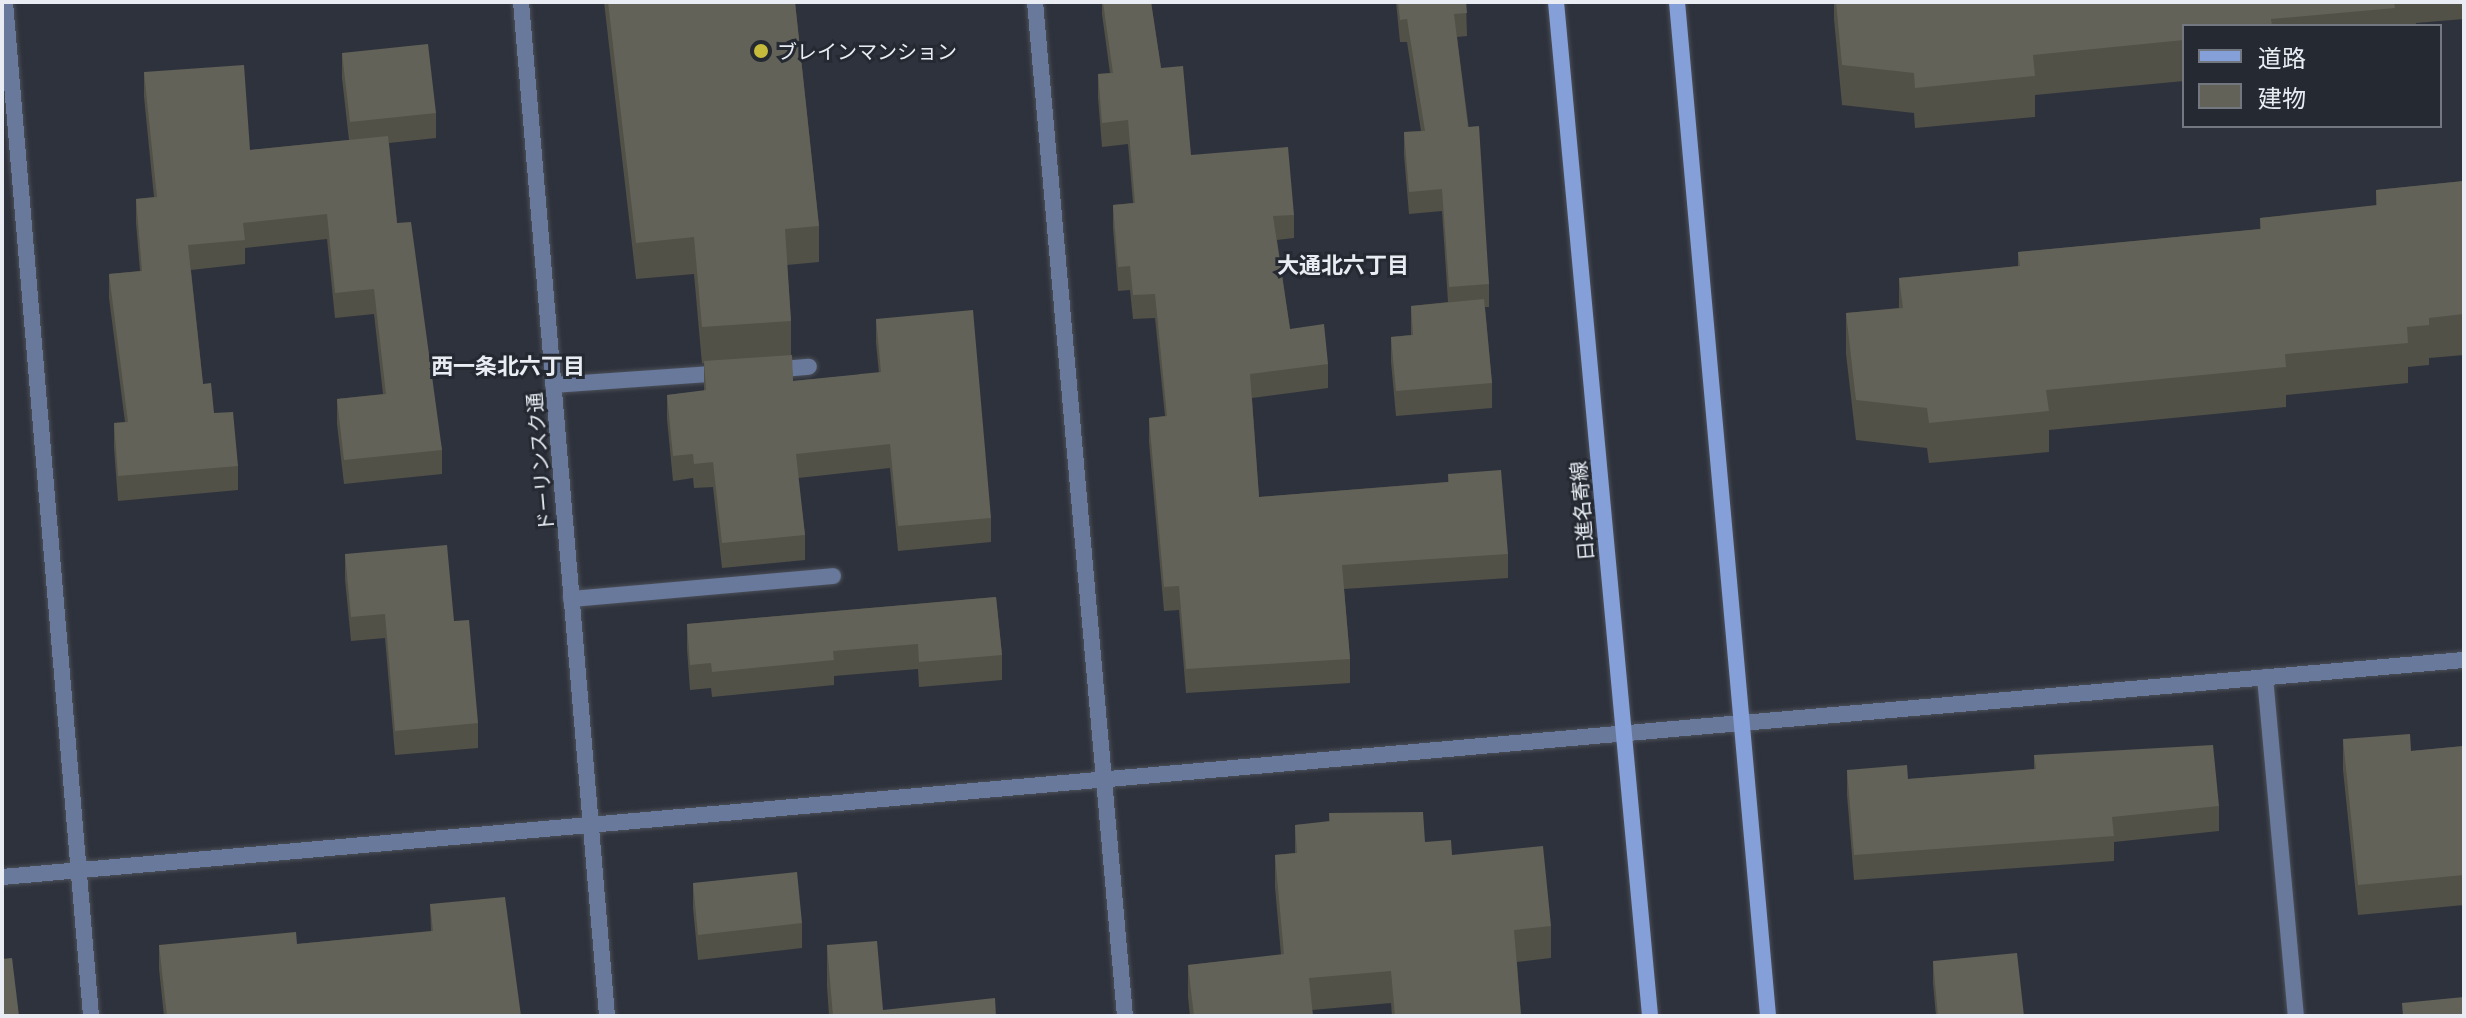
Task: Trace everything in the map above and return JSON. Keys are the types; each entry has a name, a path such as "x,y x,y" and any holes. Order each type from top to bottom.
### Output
{"main road":[{"name":"日進名寄線","path":"1556,2 1621,732 1650,1016"},
{"path":"1677,2 1768,1016"}],"street":[{"path":"5,2 91,1016"},
{"name":"ドーリンスク通","path":"521,2 607,1016"},
{"path":"1035,2 1125,1016"},
{"path":"553,385 809,367"},
{"path":"571,599 833,576"},
{"path":"2,877 589,822 2464,660"},
{"path":"2265,677 2296,1016"}],"building":[{"path":"608,2 795,2 819,226 785,229 791,321 702,327 694,237 636,243"},
{"path":"1103,2 1151,2 1161,68 1183,66 1191,155 1288,147 1294,215 1273,216 1290,329 1324,324 1328,364 1250,374 1259,497 1449,482 1448,474 1501,470 1508,554 1342,565 1350,659 1186,669 1179,586 1164,587 1149,418 1167,416 1155,294 1133,295 1130,266 1118,267 1113,205 1135,203 1128,120 1102,123 1098,74 1113,73"},
{"path":"1398,2 1466,2 1467,13 1454,14 1468,127 1479,126 1489,284 1449,287 1442,189 1409,192 1404,132 1425,131 1407,19 1400,20"},
{"path":"1836,2 2394,2 2395,8 2271,19 2272,24 2182,24 2182,40 2033,55 2035,76 1915,88 1914,73 1842,65"},
{"path":"428,44 436,113 350,122 342,53"},
{"path":"244,65 250,150 388,136 397,223 411,222 442,450 344,460 337,399 386,394 374,289 335,293 327,214 243,223 245,240 188,245 203,384 211,383 214,413 233,412 238,466 118,476 114,423 128,422 109,274 142,271 136,199 157,197 144,72"},
{"path":"2464,181 2464,314 2429,318 2429,325 2407,327 2408,343 2285,354 2286,367 2046,390 2049,411 1929,423 1927,408 1856,400 1846,313 1903,308 1899,278 2020,266 2018,252 2261,229 2260,218 2377,205 2376,190"},
{"path":"1484,299 1492,383 1396,391 1391,337 1413,335 1411,306"},
{"path":"973,310 991,518 898,526 890,444 796,454 805,535 722,543 713,462 694,464 693,454 673,456 667,395 706,390 704,361 792,355 793,381 881,372 876,319"},
{"path":"447,545 454,621 469,620 478,723 395,731 385,614 351,617 345,554"},
{"path":"996,597 1002,655 919,662 918,644 833,651 834,660 712,672 711,663 690,665 687,624"},
{"path":"2410,734 2411,751 2464,746 2464,875 2358,885 2343,739"},
{"path":"2213,745 2219,806 2112,817 2114,836 1854,855 1847,770 1907,765 1908,779 2036,769 2034,755"},
{"path":"1423,812 1425,842 1451,840 1452,855 1543,846 1551,926 1514,930 1521,1016 1395,1016 1391,971 1309,978 1313,1016 1194,1016 1188,965 1284,954 1275,855 1297,853 1295,825 1330,821 1329,813"},
{"path":"797,872 802,923 698,935 693,883"},
{"path":"505,897 521,1016 167,1016 159,945 296,932 297,944 433,931 430,904"},
{"path":"877,941 883,1010 995,998 996,1016 833,1016 827,945"},
{"path":"2017,953 2024,1016 1938,1016 1933,961"},
{"path":"12,958 19,1016 2,1016 2,959"},
{"path":"2464,997 2464,1016 2403,1016 2402,1003"}],"place":[{"name":"ブレインマンション","path":"761,51"}],"district":[{"name":"大通北六丁目","path":"1343,265"},
{"name":"西一条北六丁目","path":"508,366"}]}
